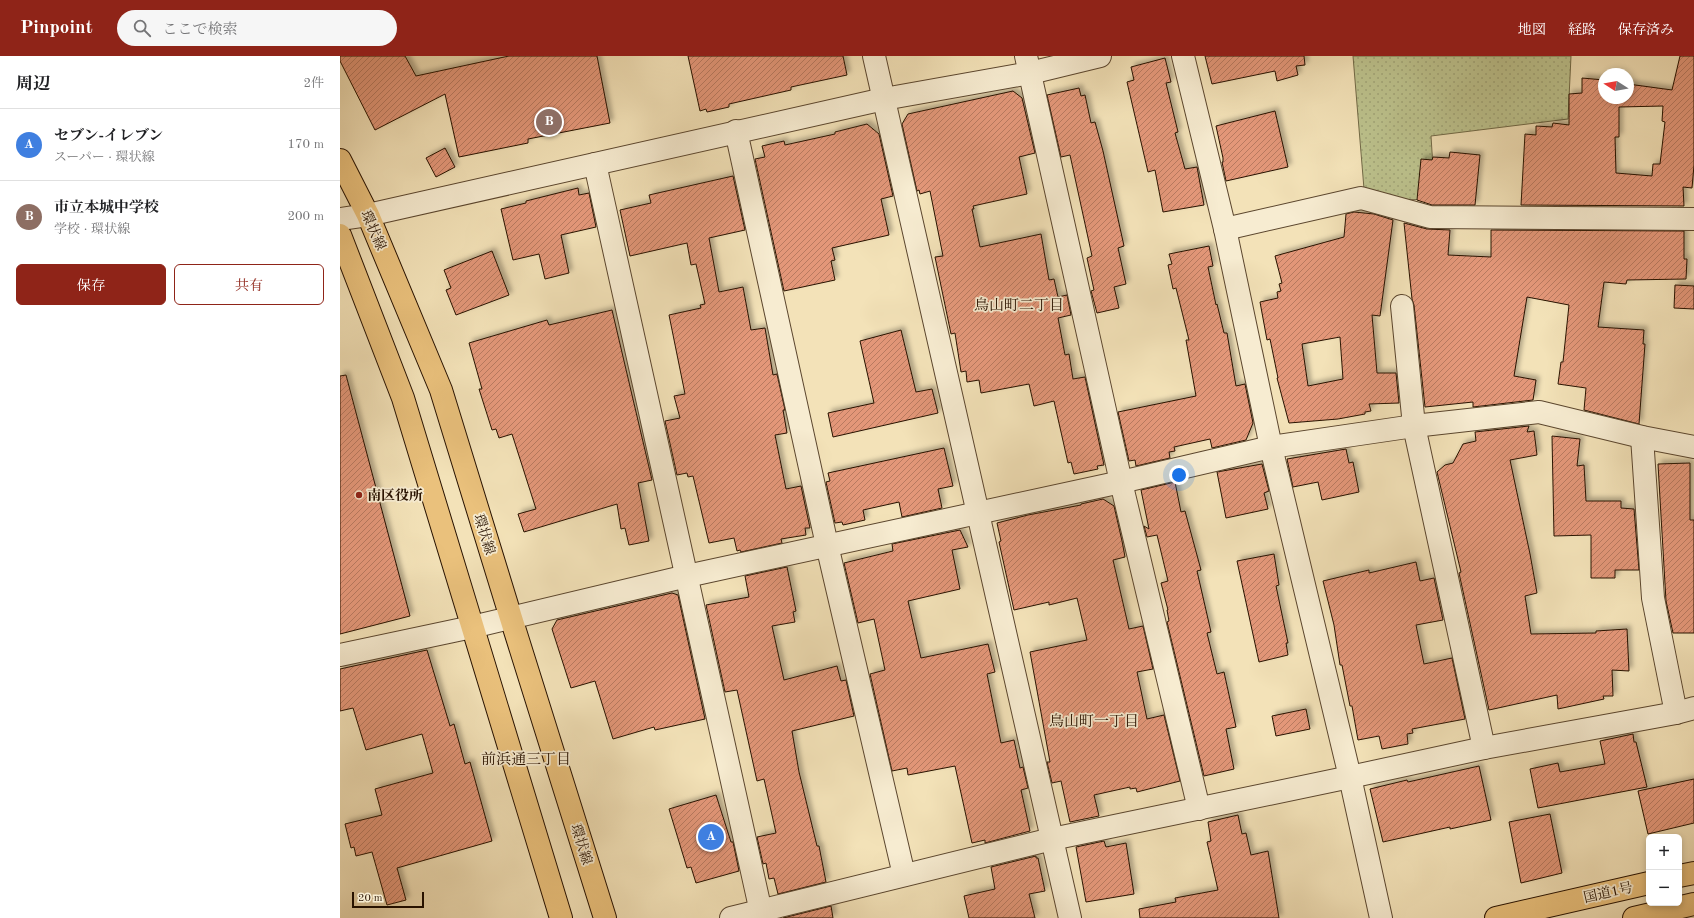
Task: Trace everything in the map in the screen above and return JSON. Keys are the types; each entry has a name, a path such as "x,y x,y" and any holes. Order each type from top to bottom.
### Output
{"main road":[{"name":"環状線","path":"340,160 368,215 441,390 510,618 605,918"},
{"path":"340,235 403,398 561,918"},
{"path":"1682,875 1694,873"},
{"name":"国道1号","path":"1496,918 1646,884"},
{"path":"1634,918 1694,904"}],"street":[{"path":"874,56 1070,918"},
{"path":"340,220 884,99 1028,65 1100,56"},
{"path":"1183,56 1225,229 1271,447 1350,777 1381,918"},
{"path":"1028,65 1121,482 1199,809"},
{"path":"736,131 826,545 904,875"},
{"path":"595,164 761,912"},
{"path":"1225,229 1361,198 1430,217 1694,219"},
{"path":"1402,306 1414,426 1484,748"},
{"path":"340,655 472,627 687,576 1121,482 1271,447 1414,426 1539,412 1642,438 1694,447"},
{"path":"731,918 761,912 1052,839 1484,748 1685,710 1653,598 1642,438"}],"green space":[{"path":"1353,56 1571,56 1568,119 1431,136 1435,199 1365,201"}],"building":[{"path":"340,56 405,56 416,76 509,56 597,56 610,123 528,139 528,143 459,157 445,94 375,130 340,61"},
{"path":"688,56 843,56 847,75 791,87 791,90 729,104 729,107 707,112 706,109 700,111"},
{"path":"1205,56 1304,56 1305,65 1296,66 1298,75 1277,81 1275,71 1212,84"},
{"path":"1680,56 1694,56 1694,165 1692,188 1683,187 1684,206 1521,205 1525,134 1536,135 1536,126 1552,127 1553,123 1569,125 1569,94 1582,93 1582,78 1598,79 1598,104 1634,104 1634,85 1672,90","holes":["1663,106 1662,121 1665,122 1660,164 1653,164 1652,176 1616,173 1615,137 1619,137 1619,107"]},
{"path":"1165,58 1171,82 1166,83 1178,132 1175,133 1185,169 1197,167 1204,205 1163,212 1155,170 1148,172 1127,82 1134,80 1131,67"},
{"path":"1079,88 1081,96 1085,95 1091,123 1095,122 1124,246 1118,248 1126,284 1114,287 1119,308 1097,313 1091,291 1094,290 1087,258 1092,256 1070,155 1061,157 1047,95"},
{"path":"1013,91 1022,98 1035,153 1019,157 1027,194 973,206 974,209 972,209 980,247 1041,234 1049,280 1054,279 1058,297 1067,295 1071,315 1058,318 1065,355 1069,354 1073,379 1085,377 1104,465 1097,466 1098,469 1074,474 1071,462 1068,463 1054,401 1034,406 1029,384 981,393 979,380 967,382 966,371 961,372 955,333 951,334 935,257 943,256 930,191 920,194 919,190 917,191 902,124 908,114"},
{"path":"1275,111 1288,167 1226,181 1216,126"},
{"path":"867,124 879,134 893,196 881,199 889,235 832,248 835,260 831,261 835,280 784,291 755,159 765,157 762,146 784,141 785,145 835,134 835,132"},
{"path":"445,148 455,167 436,177 426,158"},
{"path":"1450,152 1480,155 1475,205 1432,205 1417,200 1421,159 1432,160 1433,157 1449,158"},
{"path":"733,176 745,230 709,238 719,292 743,287 751,330 765,328 773,375 777,374 785,410 783,410 787,433 775,435 786,489 801,486 810,528 805,528 806,535 781,539 782,543 741,552 740,550 737,551 734,538 709,543 693,476 688,477 687,473 677,475 665,421 680,418 674,396 685,394 669,315 701,308 700,305 705,304 696,264 691,265 687,243 630,256 620,210 651,203 649,195"},
{"path":"578,188 579,195 589,193 596,227 561,235 569,273 545,279 539,254 513,260 501,209"},
{"path":"1354,212 1374,214 1393,220 1380,316 1372,315 1377,373 1396,373 1399,403 1369,404 1371,411 1365,412 1365,414 1338,419 1289,423 1277,378 1270,339 1267,340 1260,302 1278,298 1277,292 1281,291 1279,284 1282,283 1275,256 1344,237 1346,214","holes":["1340,337 1343,379 1308,386 1302,344"]},
{"path":"1404,223 1427,229 1450,230 1448,255 1491,257 1491,230 1684,231 1684,259 1687,259 1686,279 1627,280 1626,284 1604,282 1598,327 1644,330 1643,344 1645,344 1639,424 1584,410 1586,388 1558,384 1561,362 1563,362 1569,305 1527,297 1514,376 1536,380 1533,400 1473,407 1473,402 1425,407"},
{"path":"1209,246 1213,266 1208,267 1224,333 1227,333 1236,386 1245,384 1253,423 1246,440 1212,448 1210,439 1174,447 1175,451 1169,452 1170,458 1136,466 1135,460 1129,461 1118,412 1196,396 1186,340 1189,340 1176,288 1173,289 1168,265 1172,264 1169,254"},
{"path":"492,251 509,295 456,315 446,290 451,288 444,270"},
{"path":"1675,285 1694,286 1694,309 1674,308"},
{"path":"612,310 652,480 638,483 649,541 629,545 625,528 621,529 617,504 524,532 518,514 536,509 512,434 499,438 496,429 492,430 479,389 482,389 469,343 547,320 549,325"},
{"path":"901,330 916,392 932,389 938,413 833,437 828,413 874,403 860,341"},
{"name":"南区役所","path":"346,375 410,616 340,634 340,376"},
{"path":"1529,426 1527,432 1534,431 1537,455 1510,460 1537,593 1525,596 1531,634 1596,633 1596,631 1627,629 1629,671 1612,670 1613,696 1603,696 1604,699 1558,709 1557,695 1489,710 1459,573 1461,572 1437,472 1445,465 1453,463 1463,444 1476,441 1475,432"},
{"path":"1552,436 1580,439 1577,466 1584,465 1586,501 1621,501 1621,508 1634,509 1639,570 1615,570 1615,578 1591,578 1591,535 1554,536"},
{"path":"944,448 953,486 938,489 942,508 902,517 899,502 863,510 865,520 843,525 842,522 835,523 826,482 830,481 828,473"},
{"path":"1346,449 1349,463 1353,462 1359,492 1322,500 1318,482 1293,487 1287,459"},
{"path":"1690,463 1690,520 1694,520 1694,633 1673,633 1666,601 1658,464"},
{"path":"1262,464 1269,491 1264,493 1268,509 1226,518 1217,472"},
{"path":"1175,482 1181,512 1185,511 1201,570 1197,571 1211,632 1207,633 1217,674 1224,672 1236,727 1226,729 1234,769 1204,776 1167,622 1169,621 1168,610 1161,583 1168,581 1157,535 1147,537 1144,526 1149,529 1141,490"},
{"path":"1103,499 1114,506 1122,541 1125,557 1113,560 1129,629 1143,626 1153,669 1137,672 1147,719 1164,715 1180,781 1137,792 1136,788 1130,789 1130,787 1094,795 1099,816 1070,822 1061,781 1052,783 1047,762 1050,762 1030,652 1087,640 1077,598 1049,605 1049,602 1014,610 999,542 1001,541 997,523"},
{"path":"960,530 968,547 952,550 960,589 908,601 921,658 988,644 995,672 987,674 1001,743 1014,740 1020,768 1023,767 1028,788 1021,790 1030,831 985,843 985,840 972,843 955,766 908,775 907,768 892,771 870,674 885,670 874,619 858,623 844,563 893,551 892,544"},
{"path":"1274,554 1279,585 1276,586 1288,643 1286,643 1288,655 1259,662 1237,561"},
{"path":"1416,562 1420,581 1434,578 1443,620 1416,625 1424,664 1452,658 1465,719 1412,729 1413,733 1407,734 1408,744 1382,749 1379,736 1358,740 1352,706 1350,706 1342,665 1340,665 1334,625 1323,581 1369,570 1369,573"},
{"path":"787,567 796,611 793,612 795,622 772,626 784,680 837,666 841,681 846,680 854,716 792,731 799,772 817,846 819,846 826,882 778,894 774,878 769,879 766,863 763,864 757,837 776,833 764,779 757,781 737,690 725,692 706,605 749,597 745,576"},
{"path":"672,593 678,595 705,719 655,730 654,727 613,739 595,681 571,688 552,629 557,620"},
{"path":"427,650 450,726 454,724 465,764 470,762 492,841 397,868 406,900 387,905 372,852 356,856 354,847 351,848 345,824 382,815 375,789 433,773 422,734 366,750 353,708 340,711 340,669"},
{"path":"1306,709 1310,729 1276,736 1272,716"},
{"path":"1633,734 1647,787 1538,808 1530,769 1558,763 1560,772 1605,764 1600,741"},
{"path":"1479,766 1491,820 1450,829 1450,827 1383,842 1370,789"},
{"path":"1694,779 1694,823 1648,834 1638,791"},
{"path":"716,795 731,842 733,842 739,871 696,883 691,867 687,868 669,809"},
{"path":"1550,814 1562,873 1521,883 1509,822"},
{"path":"1238,815 1242,834 1246,833 1251,855 1268,851 1279,918 1140,918 1139,909 1176,902 1175,898 1218,890 1207,842 1211,841 1208,822"},
{"path":"1104,841 1106,847 1126,843 1134,894 1086,902 1076,847"},
{"path":"1036,856 1036,858 1038,858 1045,891 1029,894 1035,918 969,918 964,896 995,889 991,867"},
{"path":"831,906 833,918 783,918"}],"place":[{"name":"市立本城中学校","path":"549,122"},
{"name":"南区役所","path":"359,495"},
{"name":"セブン-イレブン","path":"711,837"}],"district":[{"name":"鳥山町二丁目","path":"1019,305"},
{"name":"鳥山町一丁目","path":"1094,721"},
{"name":"前浜通三丁目","path":"526,759"}]}
